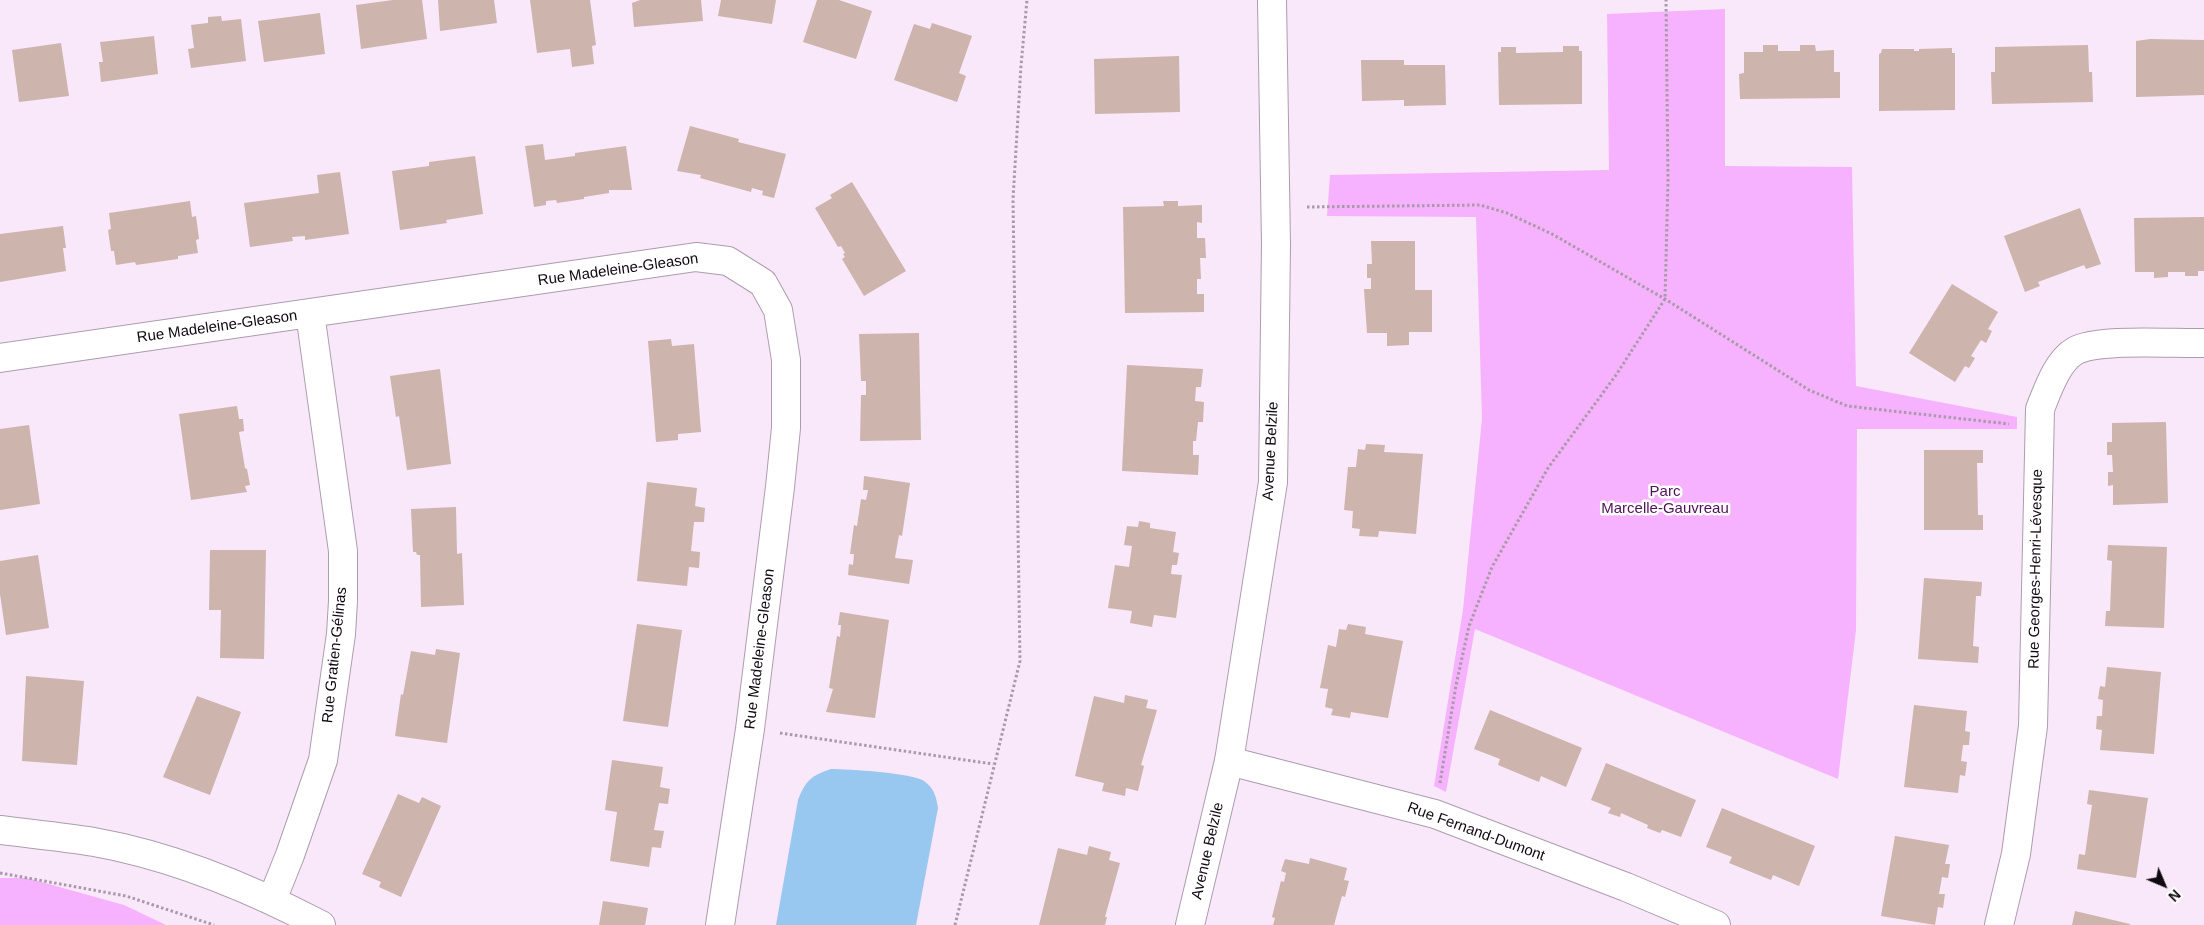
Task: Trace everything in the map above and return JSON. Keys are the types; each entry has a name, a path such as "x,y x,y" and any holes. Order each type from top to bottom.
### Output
{"street":[{"name":"Avenue Belzile","path":"1190,925 1229,761 1273,482 1275,208 1272,0"},
{"name":"Rue Madeleine-Gleason","path":"0,358 696,257 728,261 763,283 778,310 781,327 786,360 786,428 750,729 720,925"},
{"name":"Rue Gratien-Gélinas","path":"272,900 290,855 323,760 341,634 343,551 310,313"},
{"name":"Rue Georges-Henri-Lévesque","path":"1999,925 2016,854 2033,726 2040,409 2054,375 2074,352 2095,344 2204,343"},
{"name":"Rue Fernand-Dumont","path":"1229,761 1435,814 1626,887 1716,925"},
{"path":"0,830 95,842 181,864 272,900 321,925"}],"path":[{"path":"955,925 993,764 1020,661 1013,199 1027,0"},
{"path":"1435,814 1456,685 1469,626 1492,566 1548,468 1616,375 1665,299 1668,180 1666,0"},
{"path":"1275,208 1480,205 1507,212 1552,234 1665,299 1809,390 1847,406 2040,427"},
{"path":"750,729 993,764"},
{"path":"0,873 126,896 214,925"}],"green space":[{"name":"Parc Marcelle-Gauvreau","path":"1725,9 1725,166 1852,167 1856,386 2017,417 2017,429 1857,429 1856,630 1838,779 1475,629 1446,792 1434,786 1463,610 1482,419 1476,217 1327,216 1330,175 1609,170 1607,14"},
{"path":"0,878 27,878 124,905 166,925 0,925"}],"water":[{"path":"831,769 879,772 918,778 932,789 938,808 916,925 776,925 798,800 810,780"}],"building":[{"path":"393,0 422,0 427,39 361,49 356,5"},
{"path":"438,0 494,0 497,23 440,31"},
{"path":"530,0 590,0 596,45 592,46 594,64 572,67 570,49 537,53"},
{"path":"640,0 701,0 703,21 634,27 632,3"},
{"path":"721,0 776,0 772,24 718,16"},
{"path":"817,0 839,0 872,11 856,59 803,42"},
{"path":"320,13 325,54 264,62 258,21"},
{"path":"221,16 222,21 241,19 246,61 191,68 188,49 194,48 191,25 208,23 208,17"},
{"path":"932,23 972,36 959,73 966,76 957,102 894,80 914,24 930,29"},
{"path":"154,36 158,74 101,82 99,62 103,62 100,42"},
{"path":"2150,39 2204,40 2204,95 2136,97 2136,41"},
{"path":"61,43 69,96 19,102 12,50"},
{"path":"1763,45 1778,45 1778,51 1800,51 1800,45 1815,45 1816,51 1834,50 1834,72 1840,72 1840,98 1740,99 1739,74 1744,73 1744,52 1763,52"},
{"path":"2088,45 2089,72 2092,72 2093,102 1992,104 1991,72 1995,72 1995,47"},
{"path":"1563,46 1579,46 1579,51 1582,51 1582,104 1499,105 1498,52 1501,52 1501,47 1516,47 1516,53 1563,52"},
{"path":"1952,48 1952,53 1955,53 1955,110 1879,111 1879,54 1882,49 1914,49 1914,51 1919,51 1919,49"},
{"path":"1179,56 1180,112 1095,114 1094,59"},
{"path":"1361,60 1404,60 1404,65 1445,65 1446,105 1404,106 1404,100 1362,101"},
{"path":"690,126 739,139 738,142 786,154 774,198 762,195 763,191 752,188 751,192 700,178 701,175 677,171"},
{"path":"543,144 545,160 575,156 575,153 626,146 632,190 609,190 609,193 584,197 584,199 557,203 556,200 546,201 546,205 534,207 525,146"},
{"path":"475,156 483,214 446,220 447,223 400,230 392,171 429,166 429,162"},
{"path":"340,172 349,234 305,240 305,236 292,237 293,241 250,247 244,203 319,193 317,175"},
{"path":"852,182 906,271 864,296 842,259 845,257 843,254 845,253 841,246 838,247 815,208 832,198 830,195"},
{"path":"190,201 192,217 196,216 199,239 196,240 198,253 178,256 178,259 136,265 135,262 116,265 114,251 111,251 108,230 111,229 109,213"},
{"path":"1163,201 1178,201 1178,206 1202,205 1202,223 1197,222 1197,238 1205,238 1206,258 1200,258 1201,279 1197,279 1197,294 1204,294 1204,312 1125,313 1123,207 1164,206"},
{"path":"2080,208 2101,264 2086,269 2084,265 2038,282 2040,286 2025,292 2004,236"},
{"path":"2204,217 2204,271 2198,271 2198,276 2185,276 2185,272 2168,272 2168,277 2154,278 2154,272 2135,272 2134,218"},
{"path":"63,226 66,248 63,248 66,271 0,282 0,234"},
{"path":"1371,241 1415,241 1415,290 1432,290 1432,332 1409,332 1409,345 1387,346 1387,333 1367,333 1364,289 1371,289 1371,278 1367,278 1367,264 1372,264"},
{"path":"1952,284 1998,312 1988,329 1992,331 1986,343 1981,340 1971,356 1975,358 1969,368 1965,366 1955,382 1909,353"},
{"path":"919,333 921,440 860,441 861,395 866,395 866,381 861,381 859,334"},
{"path":"671,339 672,346 694,344 701,432 678,434 678,440 656,442 648,341"},
{"path":"1127,365 1203,369 1201,387 1196,387 1195,401 1204,402 1203,422 1198,422 1196,441 1193,441 1193,455 1199,455 1198,475 1122,471"},
{"path":"440,369 451,464 407,470 399,416 396,417 390,376"},
{"path":"237,406 239,419 243,419 244,431 239,432 250,485 245,486 247,492 191,500 179,414"},
{"path":"2166,422 2168,503 2113,505 2113,485 2108,486 2108,472 2113,472 2112,455 2107,455 2107,442 2112,442 2112,423"},
{"path":"29,425 40,504 0,510 0,429"},
{"path":"1366,444 1385,445 1384,452 1423,454 1416,534 1379,531 1378,537 1359,536 1360,529 1352,528 1353,511 1344,510 1348,467 1356,467 1358,449 1365,450"},
{"path":"1924,450 1983,450 1983,463 1977,463 1978,515 1983,515 1983,530 1924,530"},
{"path":"864,476 910,483 902,536 899,535 895,558 913,560 909,584 848,575 849,564 853,565 854,554 850,554 854,525 857,526 861,499 866,500 868,490 863,490"},
{"path":"647,482 697,488 695,506 705,508 704,522 694,522 691,551 700,552 699,568 689,567 687,586 637,581"},
{"path":"456,507 457,554 462,553 464,605 421,607 420,555 413,552 411,509"},
{"path":"1139,521 1150,523 1150,528 1176,532 1173,552 1179,553 1177,565 1172,565 1171,574 1182,575 1176,618 1154,615 1152,627 1130,623 1132,611 1108,608 1115,565 1129,567 1132,546 1124,545 1127,526 1138,527"},
{"path":"2108,545 2167,547 2164,628 2105,626 2106,611 2110,611 2112,561 2107,560"},
{"path":"210,550 266,550 264,659 220,658 221,610 209,610"},
{"path":"38,555 49,628 6,635 0,594 0,561"},
{"path":"1924,578 1982,582 1981,596 1976,596 1973,646 1979,647 1978,663 1918,659"},
{"path":"840,612 889,620 875,718 826,712 833,689 829,688 837,636 840,637 841,625 838,625"},
{"path":"637,624 682,630 668,727 623,721"},
{"path":"1348,624 1366,627 1365,634 1403,641 1388,718 1351,712 1350,718 1331,715 1333,709 1325,707 1328,689 1320,688 1328,645 1336,647 1339,629 1346,630"},
{"path":"436,649 460,653 447,743 395,736 401,694 403,695 411,651 435,655"},
{"path":"2107,667 2161,672 2154,754 2100,750 2102,730 2096,729 2097,716 2102,716 2103,700 2098,699 2100,686 2105,687"},
{"path":"26,676 84,681 77,765 22,761"},
{"path":"1125,695 1148,700 1146,708 1157,710 1141,765 1144,766 1138,791 1126,788 1125,796 1102,791 1104,783 1075,776 1094,696 1124,703"},
{"path":"197,696 241,712 210,795 163,777"},
{"path":"1914,705 1967,711 1965,731 1970,732 1969,745 1963,745 1961,761 1967,762 1965,776 1960,775 1958,793 1904,787"},
{"path":"1490,710 1582,748 1566,787 1541,776 1539,782 1498,765 1500,759 1474,749"},
{"path":"612,760 663,767 660,787 670,789 668,804 659,803 654,830 664,831 661,848 652,847 649,867 610,861 617,812 605,810"},
{"path":"1606,763 1696,800 1681,837 1662,830 1660,833 1647,828 1648,825 1621,813 1620,817 1608,813 1611,808 1591,800"},
{"path":"2089,790 2148,798 2136,878 2077,869 2079,854 2085,855 2092,805 2087,804"},
{"path":"398,794 419,803 422,797 441,806 401,897 379,887 381,882 362,874"},
{"path":"1722,808 1815,846 1799,886 1773,875 1771,880 1729,863 1732,857 1706,847"},
{"path":"1895,836 1949,845 1945,864 1950,864 1948,878 1942,877 1939,894 1945,894 1943,908 1938,907 1935,925 1881,916"},
{"path":"1089,846 1111,852 1109,860 1120,863 1105,917 1107,917 1105,925 1039,925 1058,848 1087,855"},
{"path":"1310,858 1347,868 1344,880 1349,881 1345,897 1342,896 1334,925 1273,925 1275,918 1272,917 1281,881 1284,882 1286,873 1281,871 1285,859 1309,864"},
{"path":"603,901 648,908 645,925 599,925"},
{"path":"2075,911 2130,924 2130,925 2072,925"}]}
